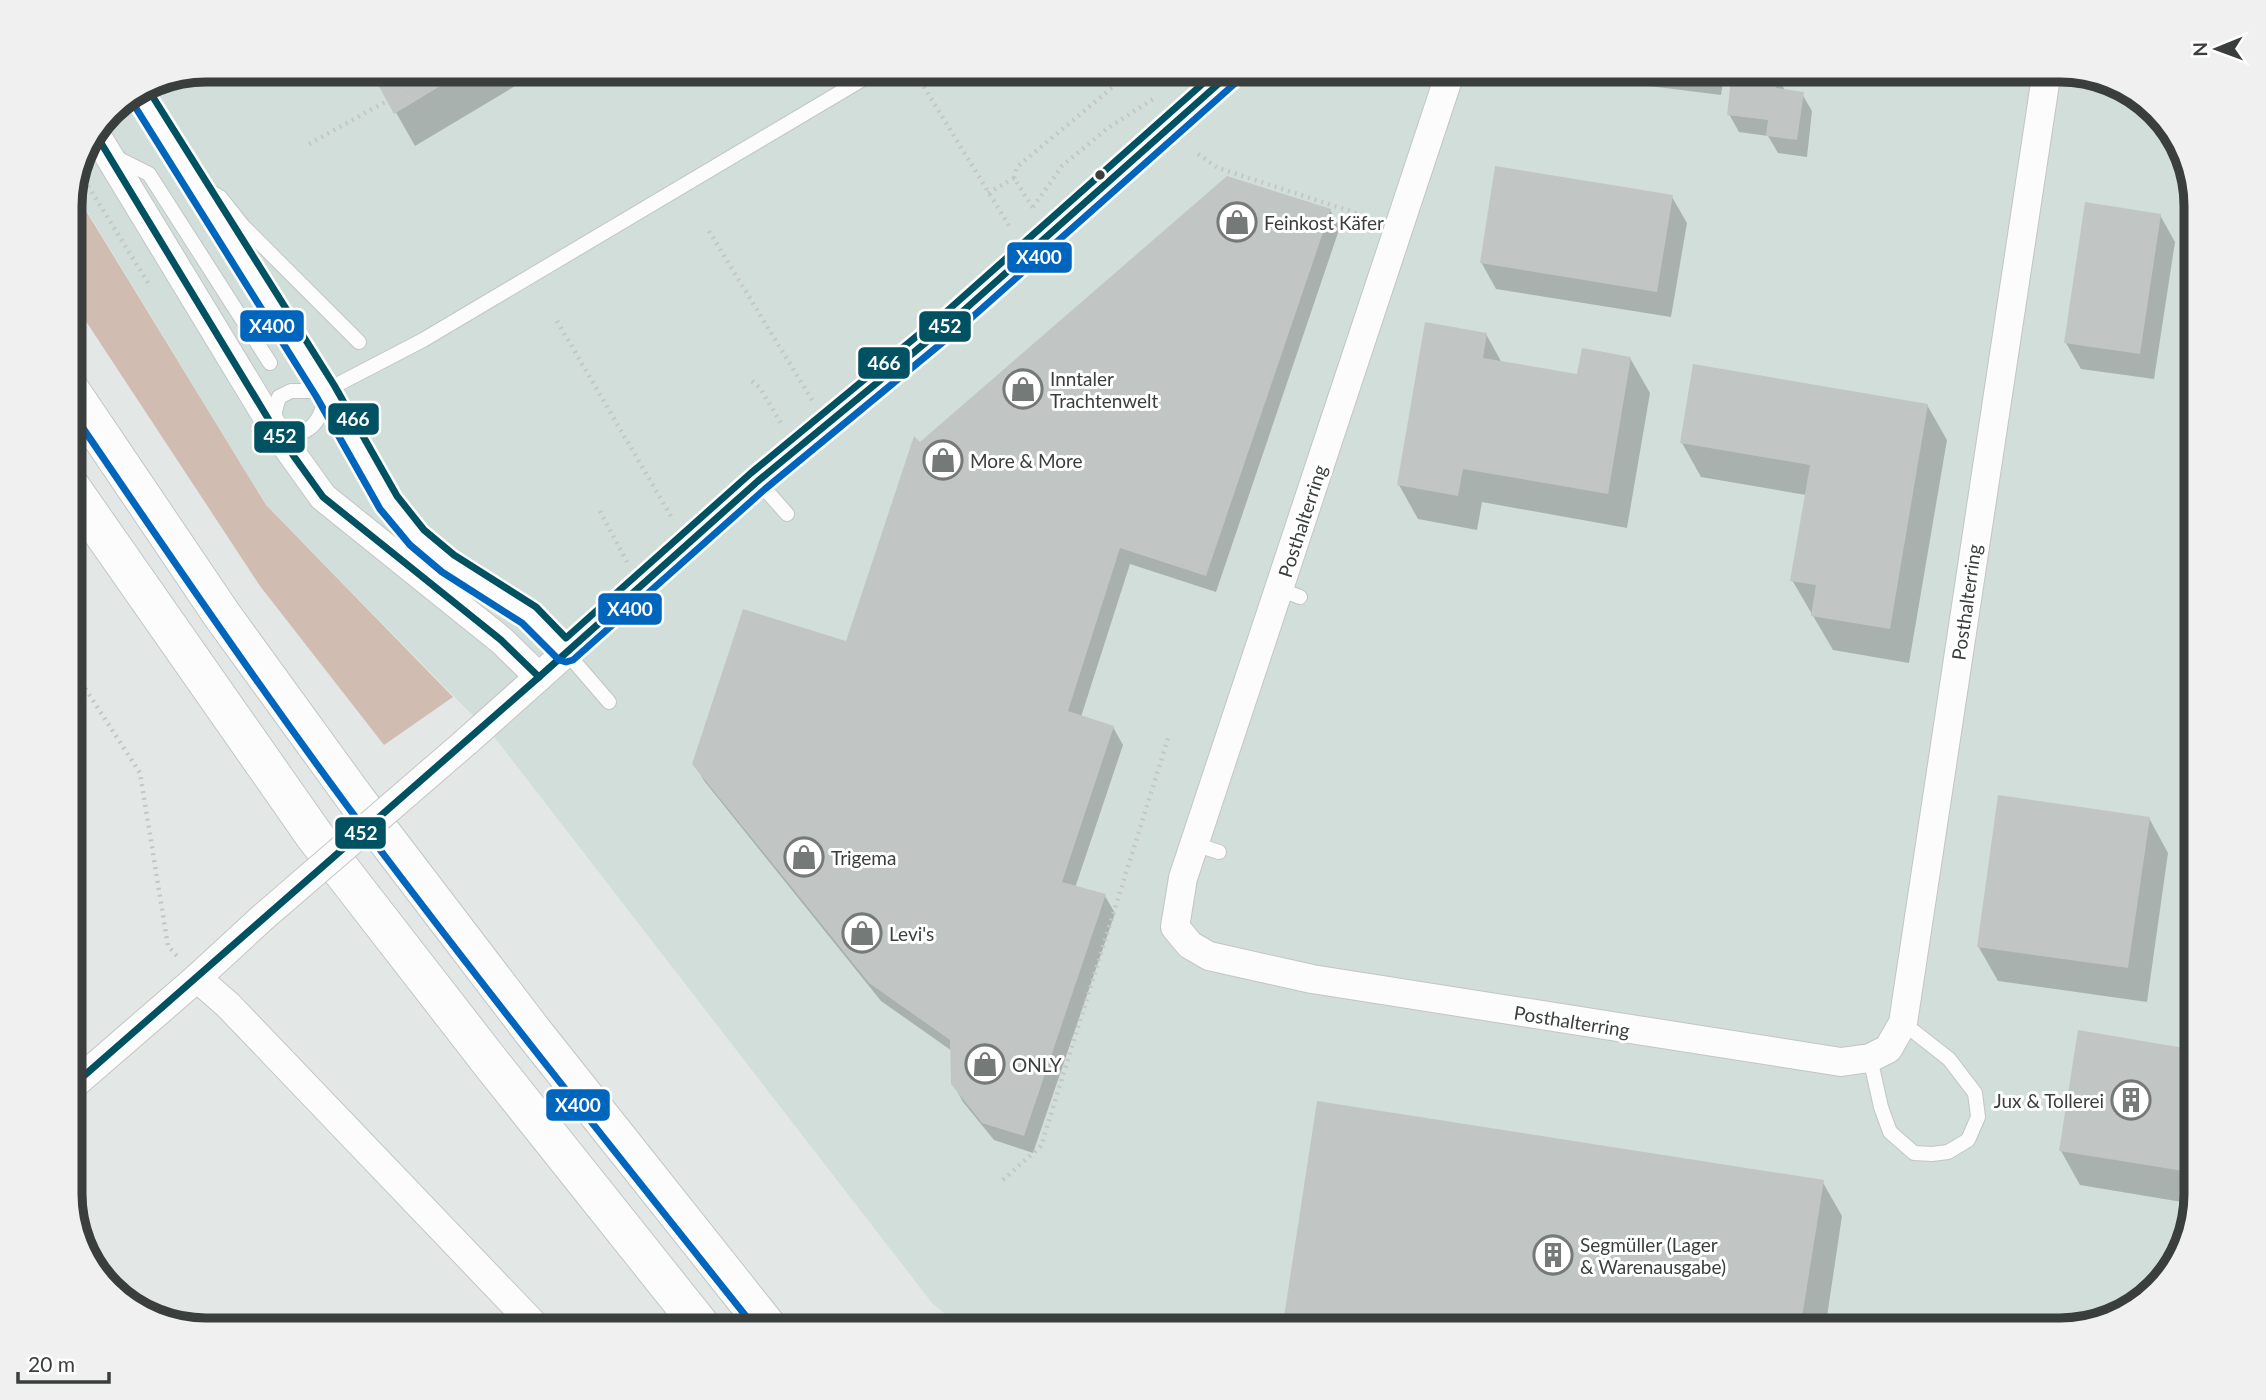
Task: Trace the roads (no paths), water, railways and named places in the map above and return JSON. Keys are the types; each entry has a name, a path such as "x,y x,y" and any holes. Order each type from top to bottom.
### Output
{"highway":[{"path":"83,409 222,615 358,801 534,1034 760,1318"},
{"path":"83,505 314,835 694,1318"}],"street":[{"path":"83,1077 466,742 758,481 953,320 1221,82"},
{"name":"Posthalterring","path":"1447,82 1207,848 1183,878 1175,927 1190,945 1209,956 1312,979 1841,1062 1870,1058 1888,1049 1903,1023 2045,82"},
{"path":"143,100 325,391 387,502 417,537 447,563 528,615 566,652"},
{"path":"101,143 275,430 323,497 501,640 539,677"},
{"path":"197,978 228,1005 528,1318"}],"lane":[{"path":"325,391 323,411 319,420 309,428 295,434 275,430 275,411 279,397 291,391 325,391 351,379 494,299 858,82"},
{"path":"101,143 149,174 270,363"},
{"path":"195,183 220,197 243,226 359,342"},
{"path":"758,481 787,514"},
{"path":"566,652 609,702"},
{"path":"1870,1058 1881,1107 1890,1132 1914,1153 1948,1152 1968,1140 1978,1118 1975,1093 1949,1059 1903,1023"}],"place":[{"name":"Feinkost Käfer","path":"1237,222"},
{"name":"Inntaler Trachtenwelt","path":"1023,389"},
{"name":"More & More","path":"943,460"},
{"name":"Trigema","path":"804,857"},
{"name":"Levi's","path":"862,933"},
{"name":"ONLY","path":"985,1064"},
{"name":"Jux & Tollerei","path":"2131,1100"},
{"name":"Segmüller (Lager & Warenausgabe)","path":"1553,1255"}]}
